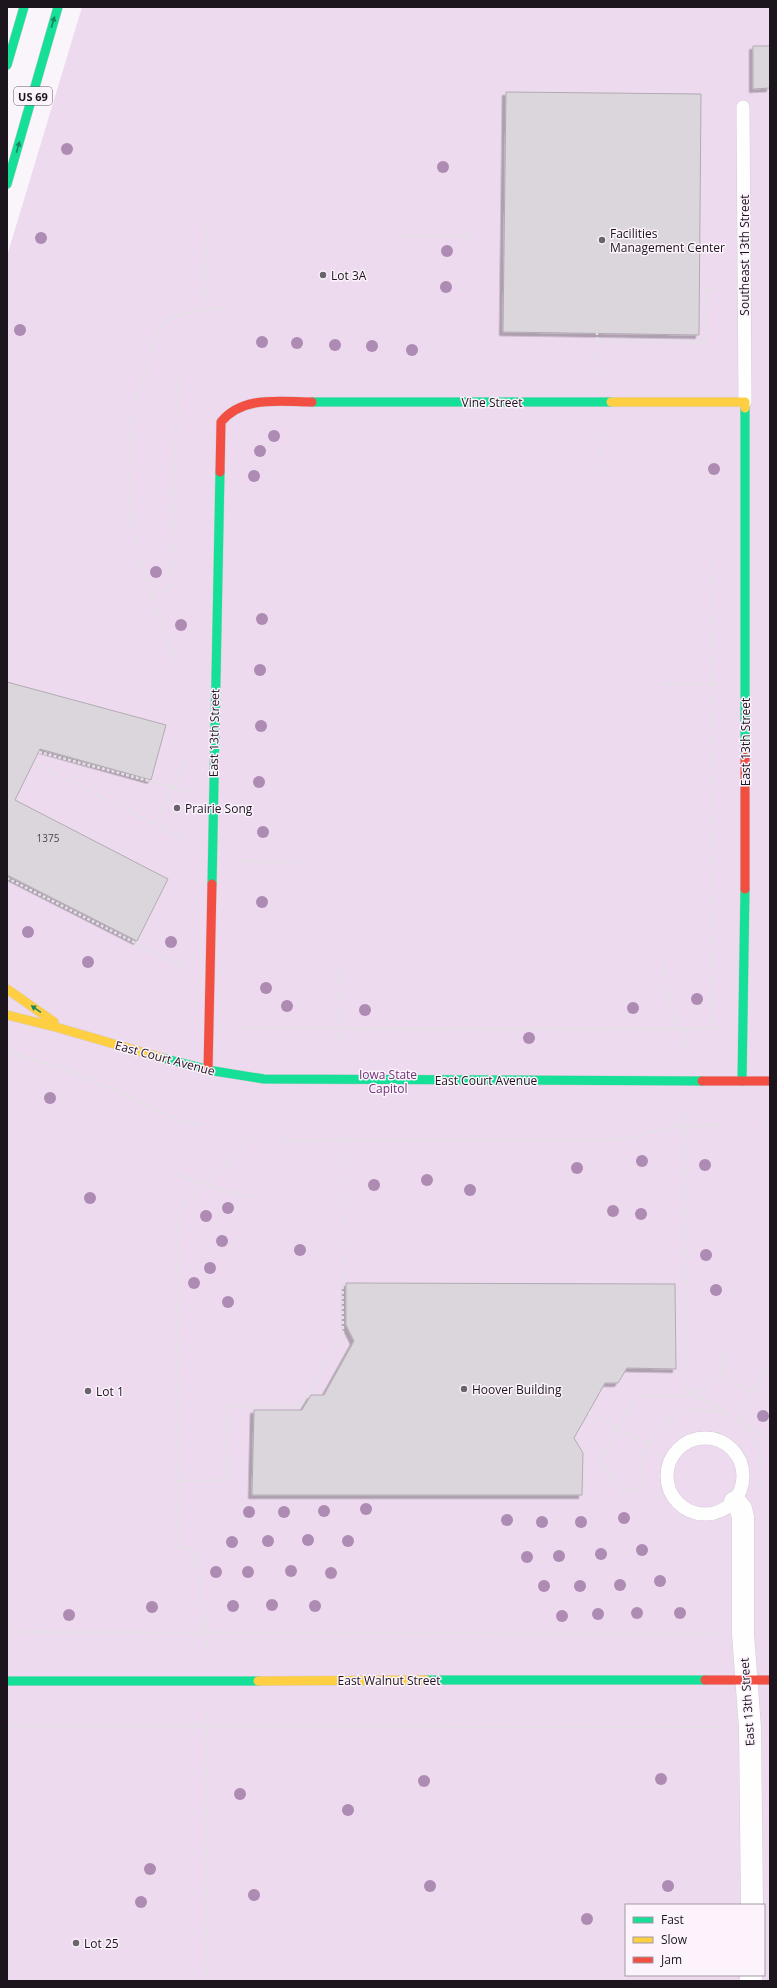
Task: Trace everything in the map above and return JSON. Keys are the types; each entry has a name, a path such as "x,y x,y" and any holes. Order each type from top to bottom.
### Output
{"street":[{"path":"7,65 24,7"},
{"name":"US 69","path":"7,184 58,7"},
{"name":"Vine Street","path":"240,405 254,402 745,402"},
{"name":"East 13th Street","path":"742,1081 745,876 745,402"},
{"name":"East 13th Street","path":"208,1070 220,422 229,412 240,405"},
{"name":"East Court Avenue","path":"7,989 65,1029"},
{"name":"East Court Avenue","path":"7,1015 65,1029 152,1057 236,1076 264,1079 770,1081"},
{"name":"East 13th Street","path":"734,1502 741,1509 743,1517 743,1634 750,1728 752,1904"},
{"name":"East Walnut Street","path":"7,1681 770,1680"}],"lane":[{"name":"Southeast 13th Street","path":"743,107 745,402"},
{"path":"706,1437 717,1439 728,1445 737,1454 742,1465 744,1478 741,1490 734,1502 724,1510 712,1514 698,1514 686,1510 676,1501 669,1490 667,1477 668,1464 674,1453 682,1445 693,1439 706,1437"}],"path":[{"path":"204,309 208,213"},
{"path":"399,236 472,237"},
{"path":"598,342 705,342 705,289 745,289"},
{"path":"176,662 139,559 130,508 128,461 134,407 157,332 169,319 182,314 204,309 229,309"},
{"path":"597,333 597,375"},
{"path":"152,594 170,588 178,374"},
{"path":"598,426 598,473"},
{"path":"711,1029 713,558"},
{"path":"663,684 713,683"},
{"path":"39,752 193,793"},
{"path":"155,824 190,753"},
{"path":"34,763 192,843"},
{"path":"240,861 297,862"},
{"path":"7,878 187,969"},
{"path":"340,957 341,1052"},
{"path":"663,958 667,994 677,1028"},
{"path":"234,1027 341,1029 724,1029"},
{"path":"686,1028 686,1052"},
{"path":"7,1051 75,1074 185,1122 201,1125"},
{"path":"178,1481 226,1480 226,1406 300,1406 343,1334 341,1107"},
{"path":"685,1108 685,1389 770,1439"},
{"path":"279,1138 294,1141 624,1139 675,1126 725,1126"},
{"path":"762,1126 770,1126"},
{"path":"207,1653 207,1632 193,1549 178,1547 178,1233 180,1213 183,1206 256,1134"},
{"path":"175,1173 205,1184 263,1201"},
{"path":"722,1351 722,1374"},
{"path":"737,1420 770,1363"},
{"path":"722,1374 694,1395 636,1397 600,1459 623,1491 642,1489 641,1464 647,1444 660,1428 688,1411 707,1410 725,1413"},
{"path":"722,1374 753,1393"},
{"path":"589,1412 647,1444"},
{"path":"7,1632 718,1634"},
{"path":"207,1708 207,1981"},
{"path":"7,1726 726,1727"}],"green space":[{"name":"Iowa State Capitol","path":"82,7 770,7 770,1981 7,1981 7,256"}],"building":[{"path":"753,46 770,46 770,88 753,89"},
{"name":"Facilities Management Center","path":"506,92 701,94 699,335 503,332"},
{"path":"7,682 166,725 151,780 40,749 15,800 168,879 137,941 7,875"},
{"name":"Hoover Building","path":"346,1283 675,1284 676,1369 627,1368 618,1383 605,1383 574,1438 583,1453 582,1495 252,1495 254,1410 302,1410 311,1395 324,1395 354,1341 346,1325"}],"traffic: fast":[{"path":"7,65 24,7"},
{"path":"7,184 58,7"},
{"path":"312,402 611,402"},
{"path":"745,408 745,757"},
{"path":"212,884 220,472"},
{"path":"742,1081 745,889"},
{"path":"162,1058 214,1071 264,1079 702,1081"},
{"path":"426,1680 705,1680"},
{"path":"7,1681 258,1681"}],"traffic: slow":[{"path":"611,402 745,402 745,408"},
{"path":"7,989 54,1022"},
{"path":"7,1015 59,1028 162,1058"},
{"path":"258,1681 426,1680"}],"traffic: jam":[{"path":"220,472 221,422 230,413 240,407 263,402 312,402"},
{"path":"745,757 745,889"},
{"path":"208,1070 212,884"},
{"path":"702,1081 770,1081"},
{"path":"705,1680 770,1680"}],"place":[{"name":"Facilities Management Center","path":"602,240"},
{"name":"Lot 3A","path":"323,275"},
{"name":"Prairie Song","path":"177,808"},
{"name":"Hoover Building","path":"464,1389"},
{"name":"Lot 1","path":"88,1391"},
{"name":"Lot 25","path":"76,1943"}]}
